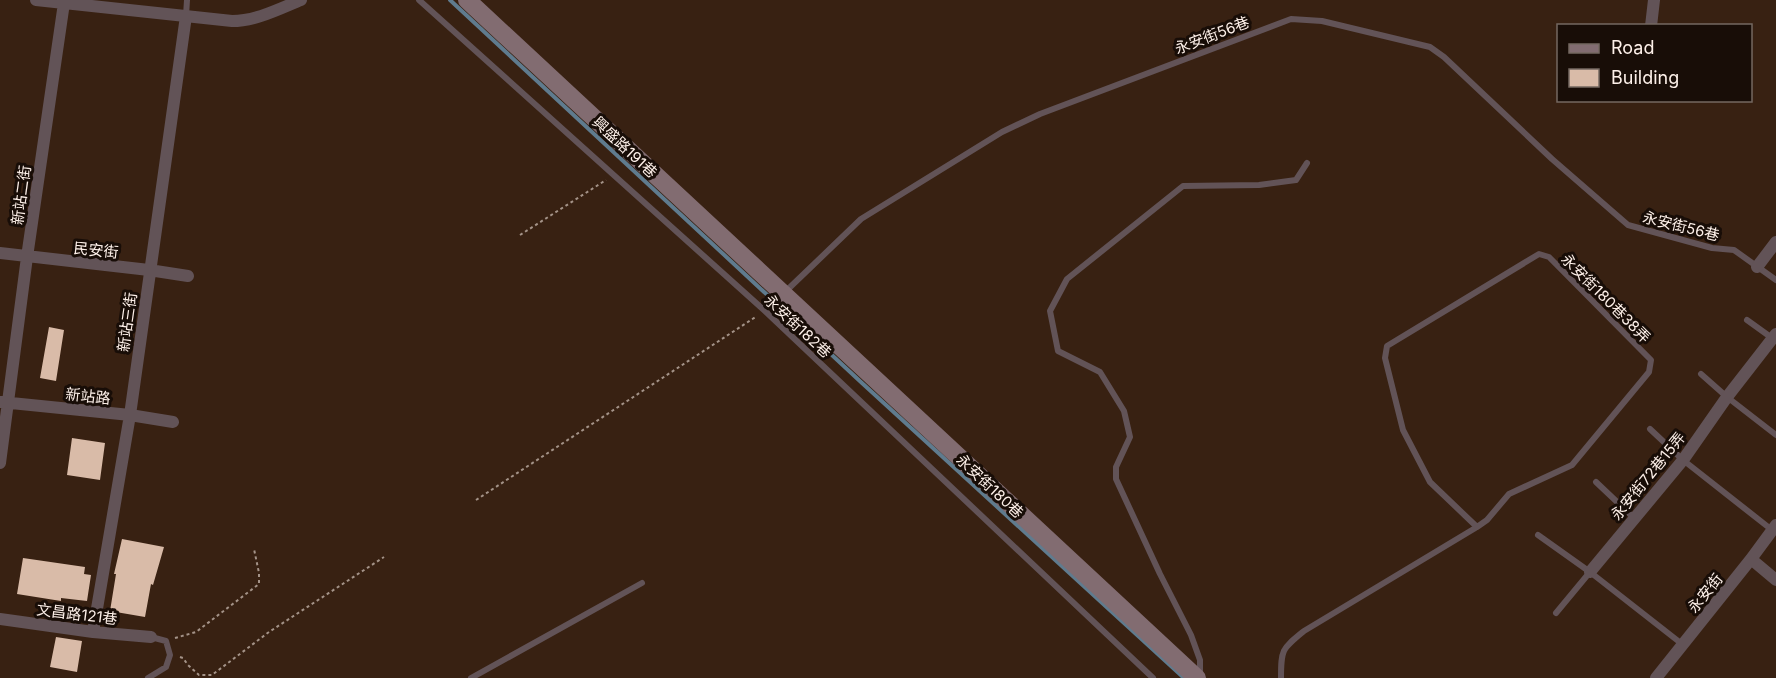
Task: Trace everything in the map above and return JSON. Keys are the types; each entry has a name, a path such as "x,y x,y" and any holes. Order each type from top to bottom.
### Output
{"street":[{"path":"36,0 242,21 301,0"},
{"name":"興盛路191巷","path":"467,0 783,295"},
{"path":"1651,24 1654,0"},
{"name":"新站二街","path":"0,463 4,402 64,2"},
{"name":"新站三街","path":"93,632 130,416 186,16"},
{"path":"1757,267 1776,242"},
{"name":"民安街","path":"0,254 188,276"},
{"name":"永安街180巷","path":"783,295 1198,678"},
{"name":"永安街72巷15弄","path":"1590,572 1683,460 1727,397 1774,336"},
{"name":"新站路","path":"4,402 172,422"},
{"name":"永安街","path":"1656,678 1774,528"},
{"path":"1751,559 1776,580"},
{"name":"文昌路121巷","path":"0,619 93,632 151,637"}],"lane":[{"path":"186,16 187,0"},
{"name":"永安街182巷","path":"419,0 765,311 1153,678"},
{"name":"永安街56巷","path":"783,295 861,219 1002,132 1041,114 1292,19 1322,21 1430,47 1444,57 1552,159 1628,225 1712,248 1734,250 1776,280"},
{"path":"1198,678 1200,660 1191,636 1116,479 1116,467 1130,437 1124,411 1100,372 1058,351 1050,311 1067,279 1183,186 1259,185 1296,180 1307,163"},
{"name":"永安街180巷38弄","path":"1281,678 1281,661 1285,646 1304,631 1478,527 1509,494 1572,465 1649,372 1651,360 1549,257 1539,254 1387,346 1385,358 1403,430 1431,482 1478,527"},
{"path":"1746,320 1774,336"},
{"path":"1701,374 1776,435"},
{"path":"1650,429 1683,460 1774,528"},
{"path":"1596,482 1634,518"},
{"path":"1538,535 1683,644"},
{"path":"1556,613 1590,572"},
{"path":"471,678 642,583"},
{"path":"148,678 166,667 170,655 166,641 151,637"}],"path":[{"path":"520,235 614,175"},
{"path":"476,500 765,311"},
{"path":"166,641 196,632 259,584 260,573 254,549"},
{"path":"170,655 183,658 199,675 212,675 269,632 384,558"}],"building":[{"path":"49,327 64,330 56,381 40,378"},
{"path":"72,438 105,443 100,480 67,475"},
{"path":"122,539 164,547 153,585 151,584 145,617 110,611 116,574 114,574"},
{"path":"23,558 85,567 84,574 91,575 87,601 61,598 61,601 17,594"},
{"path":"56,637 82,641 77,672 50,667"}],"waterway":[{"path":"450,0 1184,678"}]}
